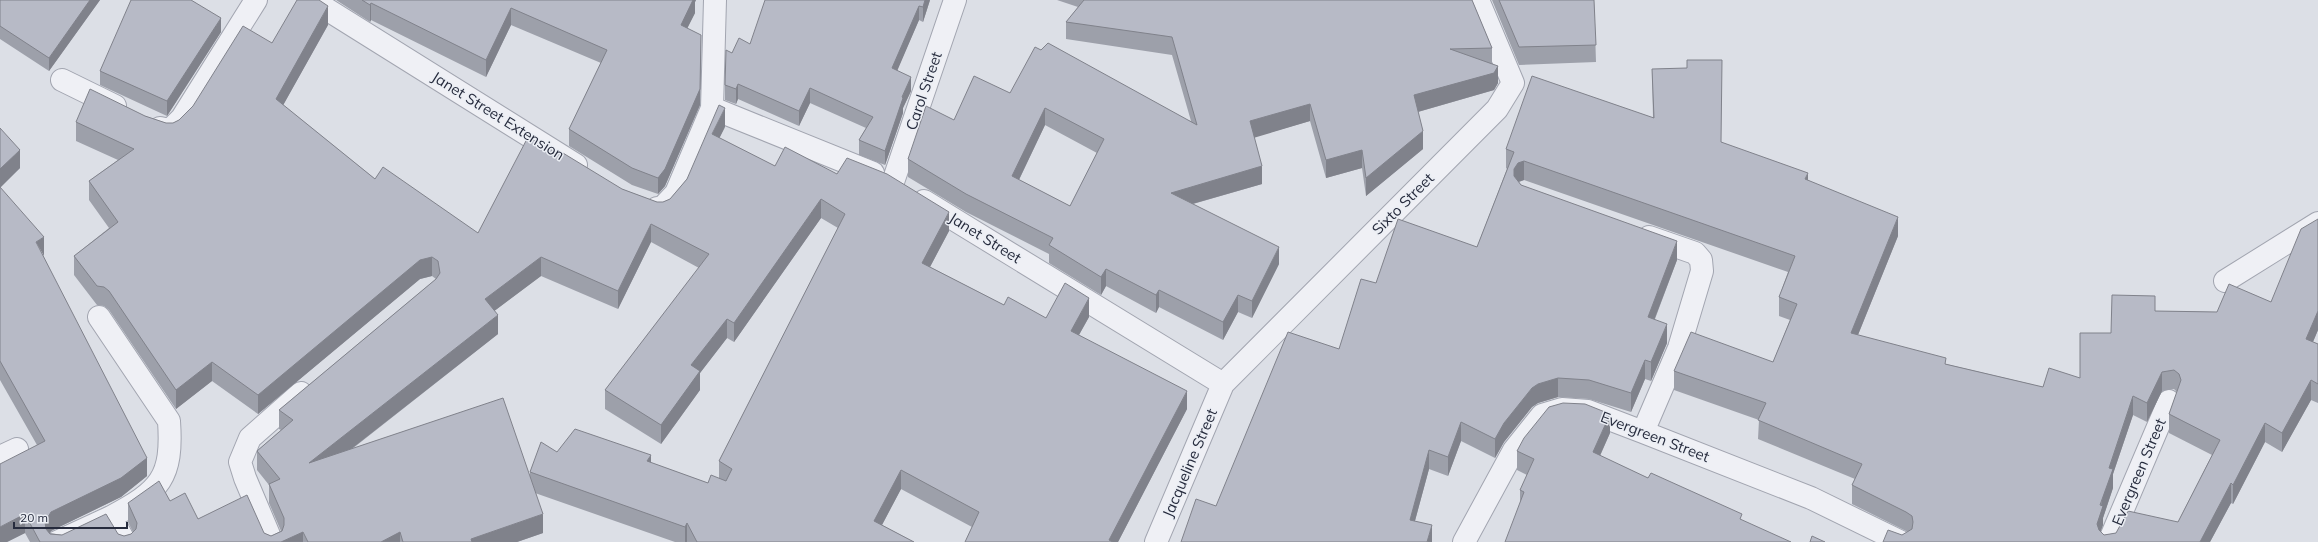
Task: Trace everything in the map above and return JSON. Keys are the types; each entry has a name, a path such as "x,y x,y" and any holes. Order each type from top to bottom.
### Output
{"street":[{"path":"62,80 159,128 170,130 182,118 256,0"},
{"name":"Janet Street Extension","path":"312,0 593,176"},
{"path":"641,201 661,209 676,193 712,108 715,0"},
{"name":"Carol Street","path":"893,182 955,0"},
{"name":"Sixto Street","path":"1223,384 1497,109 1513,83 1478,0"},
{"name":"Janet Street","path":"712,108 893,182 1223,384"},
{"path":"2225,281 2318,223"},
{"path":"1630,229 1695,253 1701,260 1702,271 1686,330 1643,432"},
{"path":"57,542 111,517 139,502 157,486 166,470 171,453 169,421 99,317"},
{"path":"272,542 244,478 240,462 250,438 316,381"},
{"name":"Jacqueline Street","path":"1156,542 1223,384"},
{"name":"Evergreen Street","path":"2109,542 2169,401"},
{"name":"Evergreen Street","path":"1464,542 1514,450 1542,415 1562,409 1588,411 1643,432 1811,498 1901,542"},
{"path":"111,517 125,542"}],"building":[{"path":"0,0 90,0 49,58 0,26"},
{"path":"131,0 191,0 221,18 167,101 100,71"},
{"path":"297,0 319,0 328,6 276,99 375,179 383,167 478,233 528,137 557,153 558,150 622,189 657,202 663,202 670,199 687,179 719,105 725,108 712,134 775,166 785,147 837,174 847,158 887,174 949,212 922,263 1004,305 1008,297 1046,318 1065,283 1089,298 1071,331 1187,391 1109,540 1113,542 965,542 979,512 901,470 874,521 914,542 697,542 687,523 685,527 530,472 541,442 557,452 575,429 651,455 647,461 708,483 711,475 726,481 732,469 719,461 845,214 821,199 734,323 727,319 691,365 700,371 661,425 605,390 709,254 651,224 618,291 541,257 485,299 498,315 309,463 503,398 543,514 471,539 472,542 403,542 400,532 381,542 308,542 303,532 281,542 40,542 25,514 0,527 0,464 45,441 0,361 0,187 44,237 36,242 147,458 121,478 51,512 45,522 46,529 50,534 62,535 106,514 118,534 124,536 131,534 136,529 137,523 128,503 159,481 170,501 185,493 198,519 247,495 264,533 271,536 282,531 284,518 269,484 280,479 257,451 293,420 279,410 436,279 440,273 438,261 432,257 420,260 258,395 212,362 176,390 109,291 104,287 97,286 74,256 118,222 89,181 134,149 76,122 90,89 145,116 166,123 173,123 179,120 193,106 243,26 272,43"},
{"path":"362,0 693,0 681,25 701,35 700,89 665,169 658,178 632,168 569,129 607,50 511,8 486,60 371,3 370,5"},
{"path":"765,0 925,0 923,7 919,6 892,68 911,77 902,97 903,98 885,151 859,140 873,117 810,88 799,111 738,84 736,89 725,85 726,50 732,53 739,38 750,44"},
{"path":"1084,0 1472,0 1492,48 1450,49 1498,66 1494,73 1414,95 1423,131 1366,178 1362,150 1326,160 1310,104 1250,121 1262,166 1171,193 1279,247 1252,301 1238,295 1223,322 1159,290 1156,295 1106,269 1101,277 1049,245 1053,238 966,194 908,159 926,106 954,120 974,76 1010,93 1035,47 1041,50 1048,43 1197,125 1172,37 1066,22","holes":["1045,108 1104,139 1070,206 1012,176"]},
{"path":"1499,0 1594,0 1596,45 1519,47"},
{"path":"1687,60 1722,60 1721,142 1808,173 1805,179 1898,217 1851,333 1946,358 1945,364 2043,387 2049,368 2080,378 2080,333 2111,333 2112,295 2155,296 2155,311 2217,312 2229,284 2271,302 2301,229 2318,219 2318,311 2306,339 2318,344 2318,384 2311,380 2282,433 2265,423 2233,485 2231,483 2200,542 1883,542 1888,530 1902,535 1912,529 1912,516 1852,485 1862,464 1758,420 1766,403 1674,371 1691,332 1773,362 1797,304 1779,297 1795,256 1524,161 1518,163 1514,169 1514,176 1521,185 1677,241 1648,317 1667,324 1651,362 1645,360 1631,393 1589,380 1558,378 1538,384 1532,388 1504,423 1495,439 1461,422 1448,457 1429,450 1410,520 1432,525 1427,542 1181,542 1196,499 1216,506 1288,332 1339,349 1361,279 1376,283 1398,219 1477,247 1514,152 1506,149 1532,76 1654,118 1652,69 1687,68","holes":["2174,370 2179,374 2181,380 2169,414 2220,440 2178,522 2128,511 2116,533 2104,535 2099,530 2097,524 2103,506 2100,505 2113,469 2109,468 2133,396 2147,403 2162,372"]},
{"path":"0,128 20,150 0,169"},
{"path":"1563,403 1585,404 1610,414 1593,452 1648,478 1651,473 1742,514 1740,519 1791,542 1505,542 1524,492 1520,490 1534,459 1517,451 1524,438 1549,407"},
{"path":"1812,536 1825,542 1810,542"}]}
